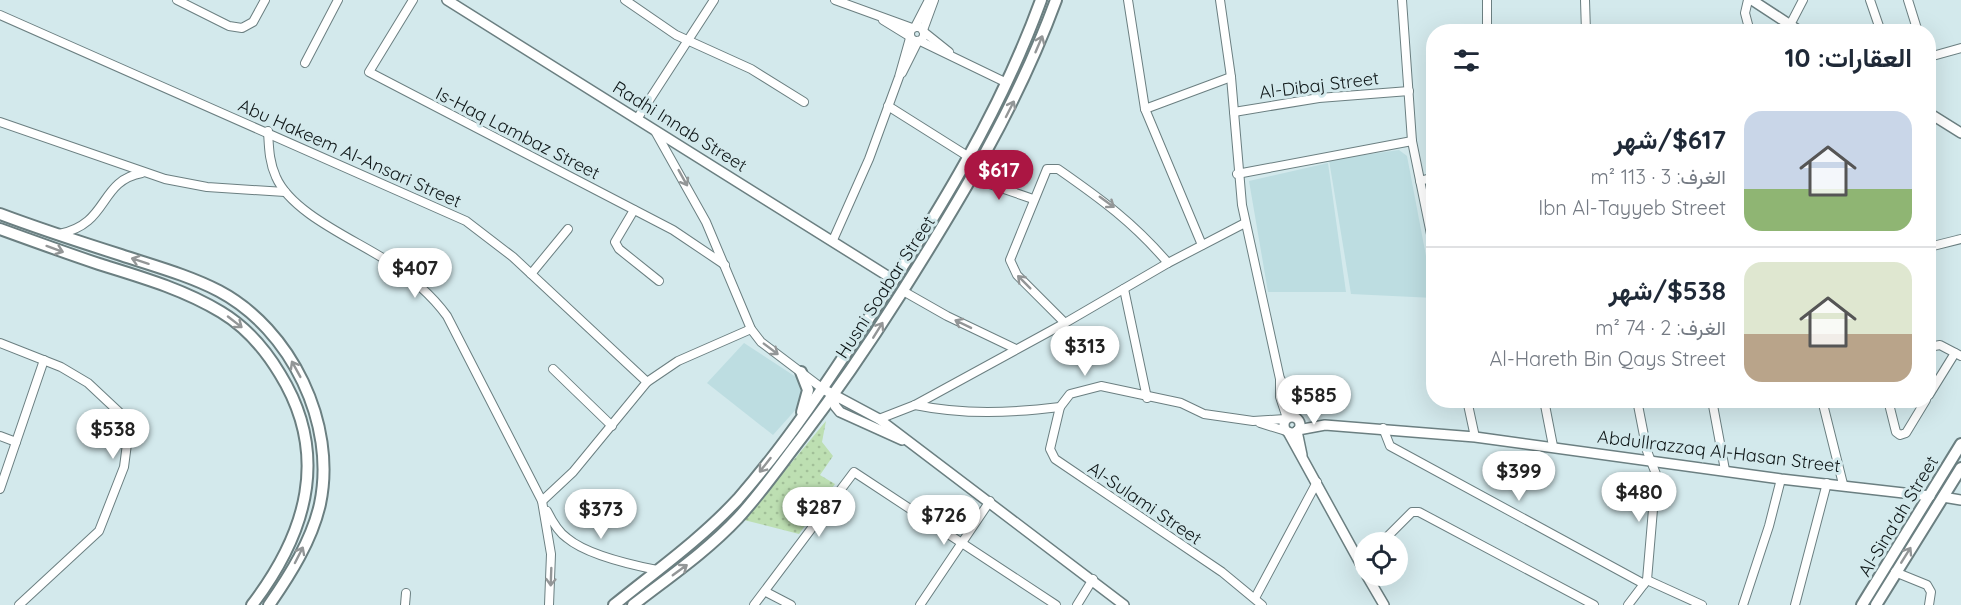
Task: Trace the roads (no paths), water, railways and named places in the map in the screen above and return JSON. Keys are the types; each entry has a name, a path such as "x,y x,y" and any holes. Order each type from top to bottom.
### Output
{"main road":[{"name":"Husni Soabar Street","path":"614,605 696,540 738,498 823,389 894,280 969,157 1007,83 1041,0"},
{"name":"Husni Soabar Street","path":"634,604 695,558 737,519 774,476 833,396 903,291 972,178 1013,104 1056,0"},
{"path":"941,204 953,210"},
{"path":"0,214 173,272 221,292 241,305 271,333 296,368 308,393 318,430 323,466 322,490 317,514 303,548 269,605"},
{"path":"0,230 156,282 193,298 220,311 240,326 271,360 292,397 303,426 309,478 304,504 292,537 279,564 252,605"},
{"path":"800,418 808,390 801,372"},
{"name":"Al-Sina'ah Street","path":"1862,605 1961,444"},
{"name":"Al-Sina'ah Street","path":"1876,605 1961,468"}],"street":[{"path":"177,0 229,26 242,28 253,22 265,0"},
{"path":"304,63 338,0"},
{"name":"Is-Haq Lambaz Street","path":"413,0 369,72 694,242 725,265"},
{"name":"Radhi Innab Street","path":"447,0 894,280"},
{"path":"625,0 688,42 751,69 804,102"},
{"path":"637,119 714,0"},
{"path":"837,0 882,19 919,29 952,54"},
{"path":"914,39 928,0"},
{"path":"832,240 857,187 914,39 934,0"},
{"path":"1128,0 1145,109 1202,245"},
{"path":"1220,0 1231,77 1237,174 1245,223 1280,379 1291,418 1301,425 1292,431"},
{"path":"1402,0 1412,141 1426,210"},
{"path":"1486,0 1487,24"},
{"path":"1585,0 1586,24"},
{"path":"1748,24 1745,13 1750,0 1788,24"},
{"path":"1791,24 1803,0"},
{"path":"1870,0 1878,24"},
{"path":"1908,0 1916,24"},
{"name":"Abu Hakeem Al-Ansari Street","path":"0,15 268,131 466,221 492,238 647,382"},
{"path":"882,19 914,39 952,54 1007,83"},
{"path":"1936,55 1961,48"},
{"path":"1145,109 1231,77"},
{"name":"Al-Dibaj Street","path":"1234,112 1319,98 1408,91"},
{"path":"888,106 969,157"},
{"path":"1936,116 1961,132"},
{"path":"0,122 144,173 207,187 285,192"},
{"path":"652,128 706,222 751,329 761,342 833,396 879,419 1093,579 1124,605"},
{"path":"268,131 270,160 285,192 301,207 389,262 436,302 452,326 535,482 543,504 551,554 549,605"},
{"path":"1237,174 1412,141"},
{"path":"1065,324 1017,275 1010,260 1044,174 1051,168 1058,169 1116,209 1144,234 1168,263"},
{"path":"55,234 82,227 97,214 116,184 134,174 144,173"},
{"path":"972,178 1033,199"},
{"path":"1420,181 1426,179"},
{"path":"634,210 615,242 619,249 659,281"},
{"path":"879,419 915,405 1065,324 1168,263 1245,223"},
{"path":"531,274 568,229"},
{"path":"1936,245 1961,239"},
{"path":"1124,289 1147,398"},
{"path":"903,291 947,316 1016,349"},
{"path":"543,504 564,483 647,382 678,361 751,329"},
{"path":"0,343 79,377 107,399 124,420 128,445 121,480 99,531 19,605"},
{"path":"1936,346 1942,346 1958,355 1936,385"},
{"path":"0,489 44,360"},
{"path":"553,369 612,426"},
{"name":"Abdullrazzaq Al-Hasan Street","path":"1060,407 1070,394 1101,386 1147,398 1181,403 1204,414 1253,421 1292,431 1325,425"},
{"path":"833,396 835,406 840,412 878,431 913,444"},
{"path":"915,405 980,413 1060,407"},
{"name":"Al-Sulami Street","path":"1060,407 1050,449 1055,459 1262,605"},
{"path":"1469,408 1475,437"},
{"path":"1546,408 1553,447"},
{"path":"1628,605 1646,582 1656,474 1639,408"},
{"path":"1713,408 1725,470"},
{"path":"1824,408 1843,484"},
{"path":"1890,408 1894,426 1900,435 1906,433 1921,408"},
{"path":"1291,418 1284,426 1292,431 1302,455 1354,549"},
{"name":"Abdullrazzaq Al-Hasan Street","path":"1253,421 1291,418 1325,425 1475,437 1780,479 1843,484 1930,496"},
{"path":"1383,428 1390,446 1646,582 1702,605"},
{"path":"0,436 16,442"},
{"path":"754,605 854,472 1056,605"},
{"path":"1743,605 1769,526 1780,479"},
{"path":"1255,598 1317,482"},
{"path":"1795,605 1827,483"},
{"path":"1943,497 1961,501"},
{"path":"920,605 990,501"},
{"path":"543,504 563,535 573,542 623,562 657,570"},
{"path":"1391,532 1406,515 1415,511 1594,605"},
{"path":"1895,573 1928,585 1931,592 1929,605"},
{"path":"1077,605 1093,579"},
{"path":"1374,586 1384,605"},
{"path":"766,592 790,605"},
{"path":"405,605 406,593"}]}
